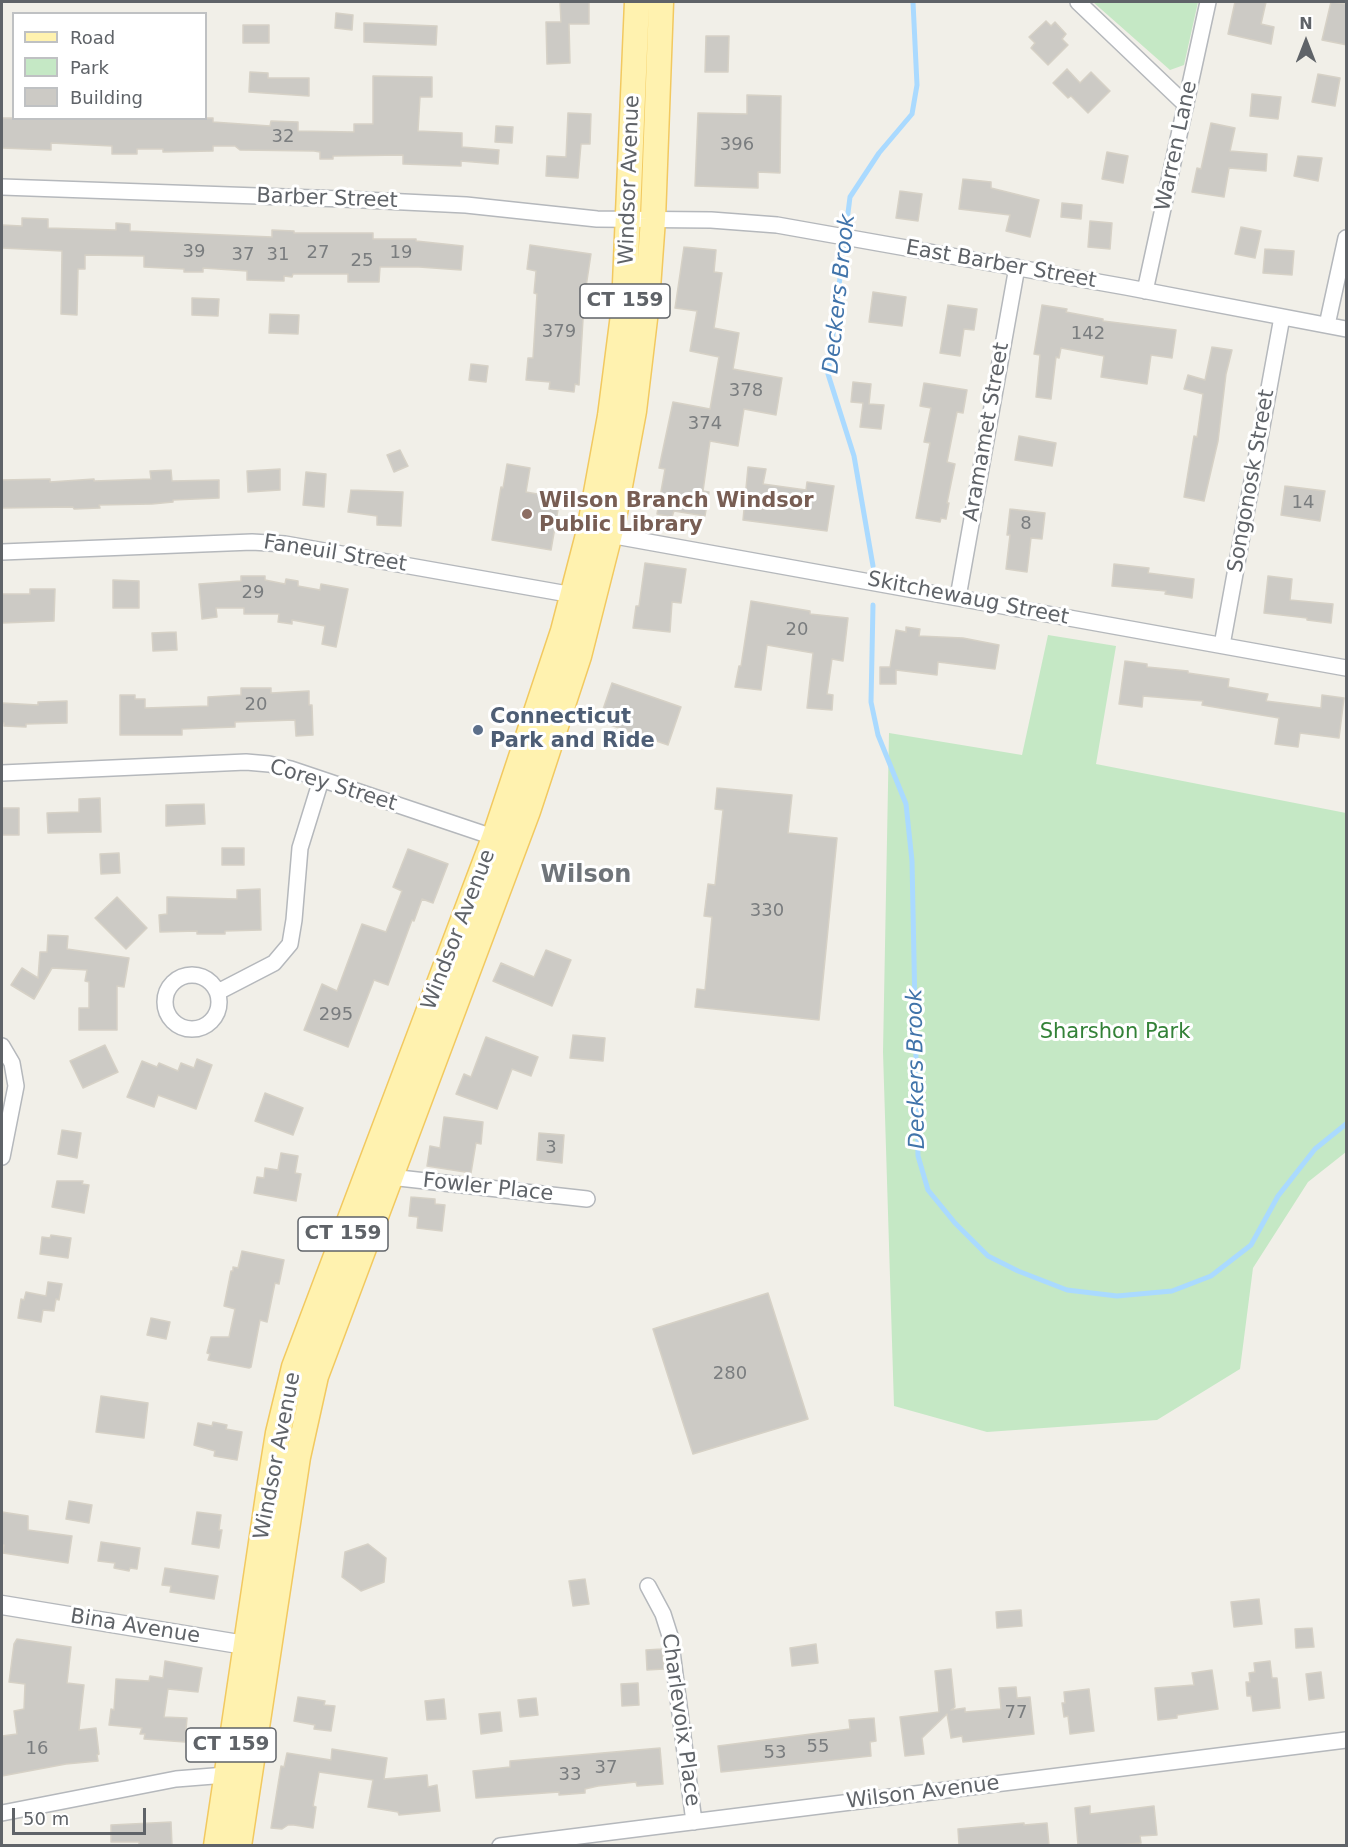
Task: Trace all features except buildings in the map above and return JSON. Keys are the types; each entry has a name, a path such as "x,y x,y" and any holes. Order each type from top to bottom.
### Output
{"main road":[{"name":"Windsor Avenue","path":"637,2 641,219"},
{"name":"Windsor Avenue","path":"344,1265 390,1177 505,841 530,732 584,597 600,533 601,472 641,219 661,2"},
{"name":"Windsor Avenue","path":"216,1845 237,1777 257,1647 306,1413 344,1265 505,841"},
{"name":"Windsor Avenue","path":"237,1777 239,1845"}],"street":[{"path":"1078,2 1186,105"},
{"name":"Warren Lane","path":"1145,291 1208,2"},
{"name":"Barber Street","path":"2,187 455,204 597,219 641,219"},
{"name":"East Barber Street","path":"641,219 755,223 859,239 1347,328"},
{"path":"1327,325 1347,238"},
{"name":"Aramamet Street","path":"958,597 1017,267"},
{"name":"Songonosk Street","path":"1222,645 1282,317"},
{"name":"Skitchewaug Street","path":"600,533 1347,668"},
{"name":"Faneuil Street","path":"2,552 241,542 285,544 584,597"},
{"name":"Corey Street","path":"2,773 246,762 269,764 505,841"},
{"path":"218,992 274,963 290,944 300,848 321,780"},
{"path":"2,1046 12,1064 16,1086 2,1157"},
{"name":"Fowler Place","path":"390,1177 586,1198"},
{"name":"Charlevoix Place","path":"648,1586 663,1614 670,1636 694,1822"},
{"name":"Bina Avenue","path":"2,1605 257,1647"},
{"name":"Wilson Avenue","path":"500,1845 1347,1740"},
{"path":"2,1813 176,1779 237,1777"}],"green space":[{"path":"1093,2 1198,2 1184,65 1170,70"},
{"name":"Sharshon Park","path":"1048,635 1116,646 1096,764 1346,813 1346,1152 1308,1182 1253,1268 1240,1369 1157,1420 987,1432 894,1406 883,1052 889,733 1022,755"}],"waterway":[{"name":"Deckers Brook","path":"873,566 854,456 828,374 850,197 879,153 912,114 917,85 913,2"},
{"name":"Deckers Brook","path":"873,605 871,702 878,735 906,804 912,861 918,1156 928,1190 955,1223 988,1256 1018,1271 1067,1290 1117,1296 1172,1291 1211,1276 1251,1245 1278,1196 1315,1149 1346,1124"}],"place":[{"name":"Wilson Branch Windsor Public Library","path":"527,514"},
{"name":"Connecticut Park and Ride","path":"478,730"}],"district":[{"name":"Wilson","path":"586,876"}]}
